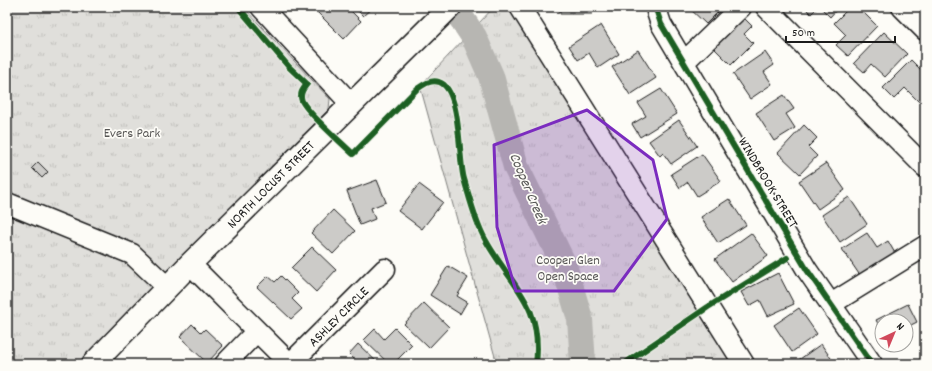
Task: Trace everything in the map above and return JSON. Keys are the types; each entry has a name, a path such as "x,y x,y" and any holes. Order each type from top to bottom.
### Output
{"main road":[{"name":"NORTH LOCUST STREET","path":"93,364 190,264 450,7"}],"street":[{"path":"261,7 351,104"},
{"path":"520,7 744,364"},
{"name":"WINDBROOK STREET","path":"657,7 661,24 807,270 872,364"},
{"path":"684,62 741,7"},
{"path":"766,7 925,167"},
{"path":"907,9 925,30"},
{"path":"7,202 132,254 167,288"},
{"path":"831,304 925,246"},
{"path":"190,264 290,364"},
{"name":"ASHLEY CIRCLE","path":"290,364 385,269"},
{"path":"225,364 257,331"}],"highlighted area":[{"path":"587,110 653,160 667,219 614,291 516,291 497,227 494,145"}],"green space":[{"name":"Evers Park","path":"7,7 243,7 330,99 329,109 81,364 7,364"},
{"name":"Cooper Glen Open Space","path":"494,7 518,7 740,364 497,364 420,86"}],"building":[{"path":"312,7 347,7 361,21 344,39"},
{"path":"354,7 373,7 363,16"},
{"path":"560,7 592,7 592,14 560,14"},
{"path":"688,7 723,7 706,24"},
{"path":"804,7 818,7 811,14"},
{"path":"820,7 839,7 830,17"},
{"path":"850,7 858,7 877,26 848,56 836,45 846,35 834,23"},
{"path":"740,14 752,26 744,34 753,43 731,65 710,44"},
{"path":"601,25 619,54 598,68 589,53 578,60 569,46"},
{"path":"884,32 907,54 885,77 871,64 864,72 854,63"},
{"path":"638,50 656,78 630,95 612,67"},
{"path":"765,52 774,65 764,72 772,84 750,99 733,74"},
{"path":"911,60 925,74 925,94 918,101 905,88 894,99 883,88"},
{"path":"661,89 677,114 640,137 632,124 646,116 638,103"},
{"path":"784,95 794,109 786,114 795,128 774,141 756,113"},
{"path":"679,120 697,146 671,164 663,153 660,156 649,141"},
{"path":"804,125 817,138 808,147 817,156 800,174 778,153"},
{"path":"702,154 721,181 697,196 688,182 680,188 671,174"},
{"path":"38,162 48,172 42,178 32,168"},
{"path":"826,163 845,190 818,209 799,181"},
{"path":"377,180 386,202 371,208 375,219 360,225 347,191"},
{"path":"419,184 443,202 422,229 398,211"},
{"path":"849,197 867,224 840,242 822,215"},
{"path":"729,199 746,225 718,243 701,217"},
{"path":"333,210 355,231 333,254 311,233"},
{"path":"751,233 768,256 732,282 715,259"},
{"path":"867,233 877,248 888,241 896,255 861,277 842,249"},
{"path":"312,247 336,270 316,292 291,268"},
{"path":"448,266 468,278 457,296 467,302 460,314 430,295"},
{"path":"778,273 794,304 768,316 760,300 749,306 741,292"},
{"path":"268,276 275,282 281,276 298,293 292,299 302,309 291,319 257,287"},
{"path":"424,303 449,327 429,348 404,324"},
{"path":"908,304 912,313 890,313"},
{"path":"799,308 817,334 792,352 774,325"},
{"path":"914,316 917,322 914,324"},
{"path":"192,324 201,333 205,329 223,346 207,363 180,337"},
{"path":"395,328 412,345 393,364 389,364 364,340 375,329 384,339"},
{"path":"358,344 379,364 355,364 357,362 349,354"},
{"path":"821,344 835,364 793,364"}],"waterway":[{"name":"Cooper Creek","path":"460,16 474,37 491,76 516,167 564,265 580,319 583,364"}],"cycle path":[{"path":"238,7 289,67 307,84 301,94 302,101 306,107 318,121 353,154 417,89 433,81 439,82 446,87 452,97 458,126 462,170 473,210 485,239 523,296 530,310 535,325 537,343 536,364"},
{"path":"657,7 661,24 807,270 872,364"},
{"path":"624,364 708,307 787,258"}]}
